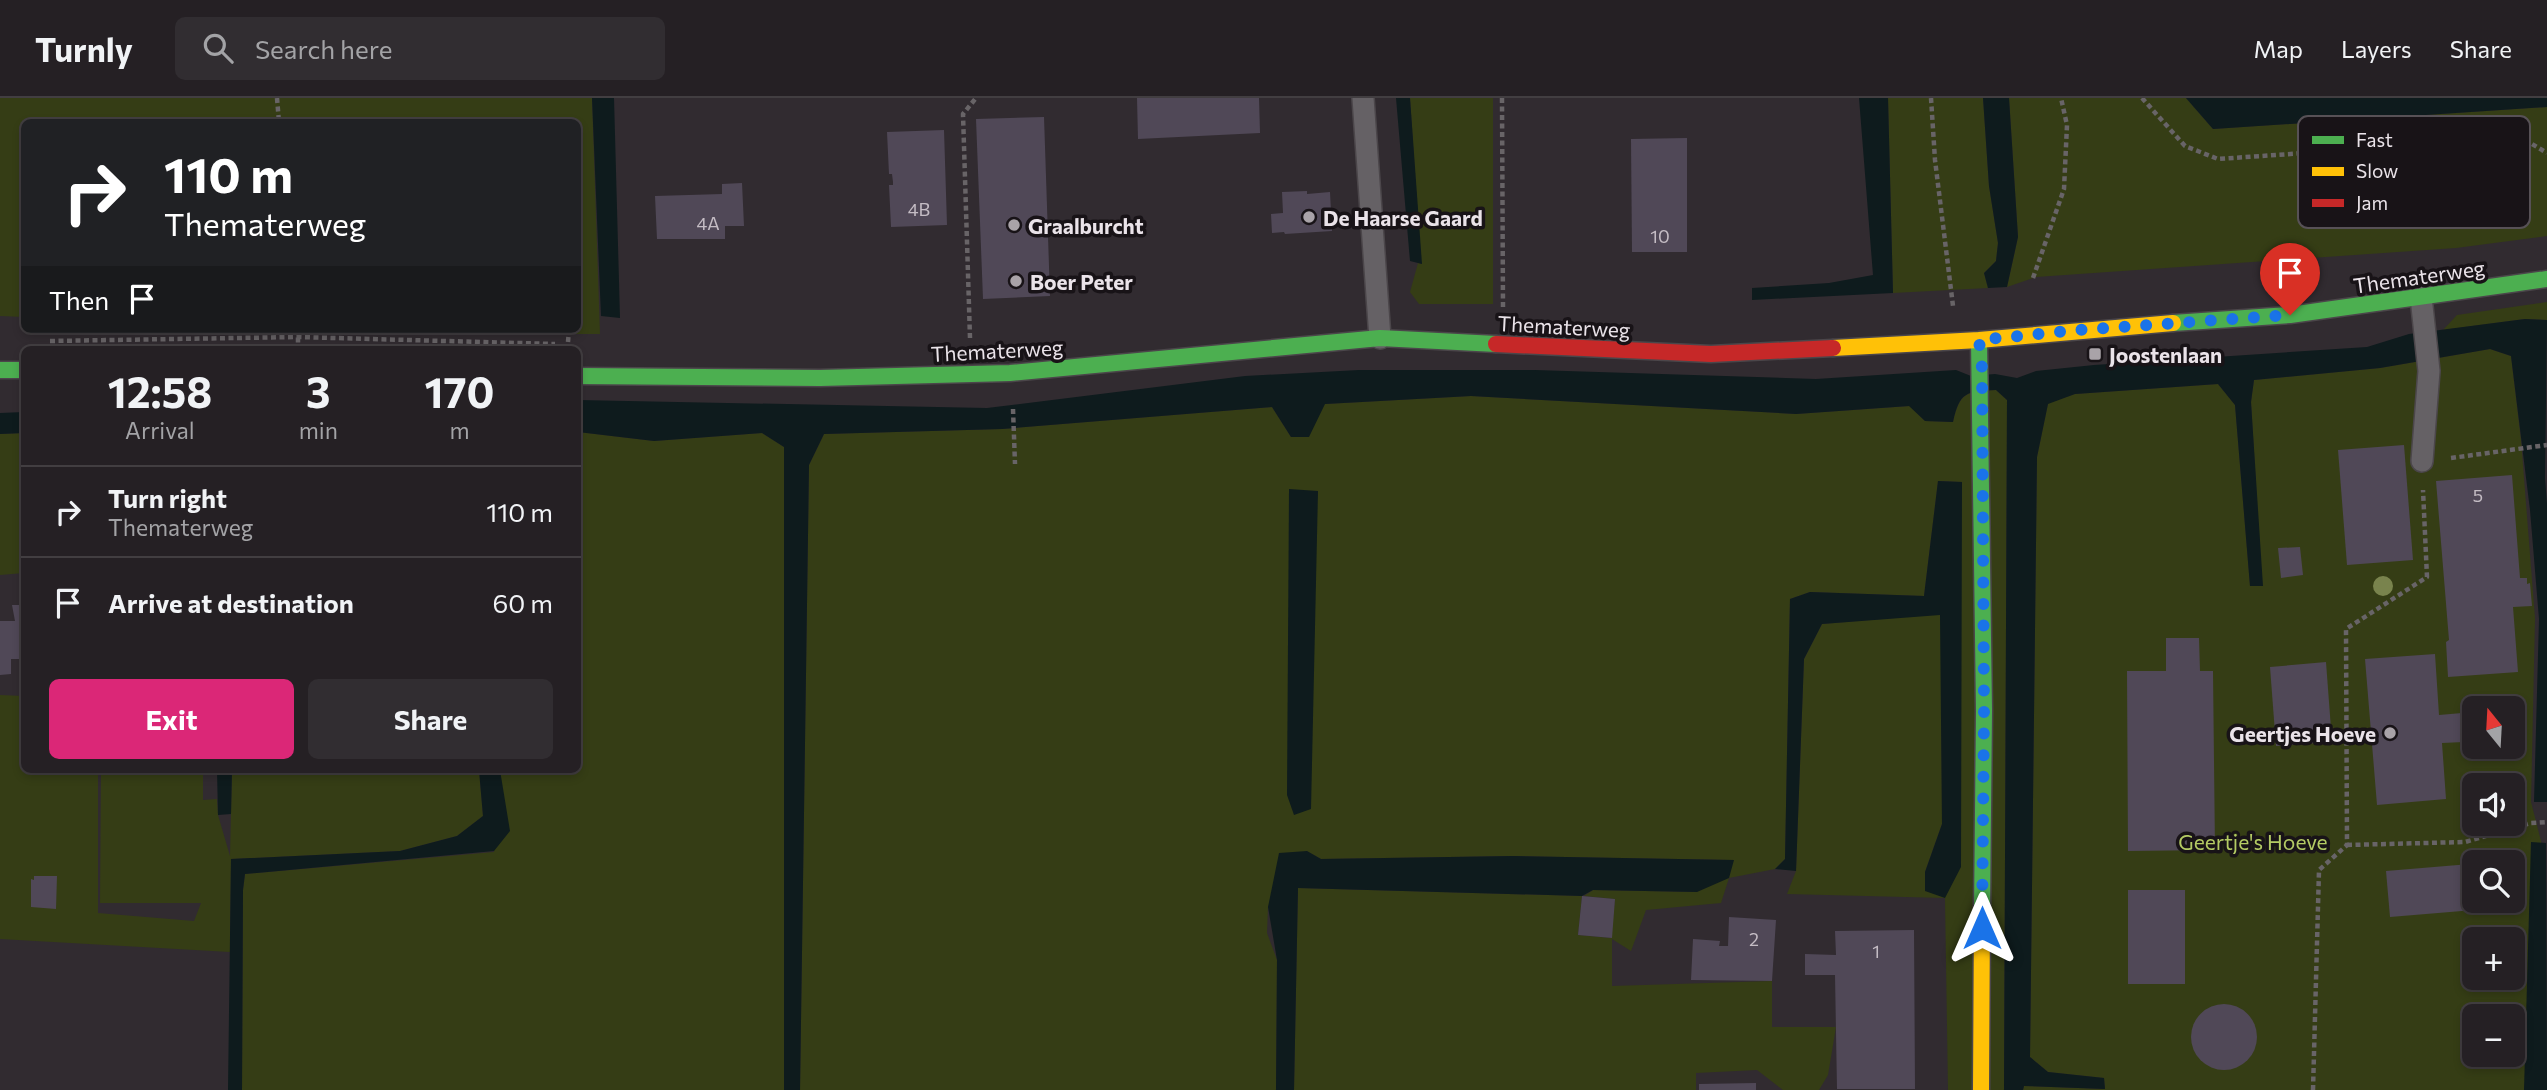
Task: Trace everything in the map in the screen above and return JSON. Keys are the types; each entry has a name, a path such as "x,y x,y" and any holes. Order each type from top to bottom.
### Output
{"street":[{"name":"Thematerweg","path":"581,376 820,378 1010,373 1380,338 1711,354 1979,340 2290,315 2547,279"},
{"path":"1979,340 1982,368 1984,711 1981,1090"},
{"path":"0,370 21,370"}],"lane":[{"path":"1363,98 1380,338"},
{"path":"2421,297 2429,371 2422,461"}],"path":[{"path":"277,98 279,119"},
{"path":"967,375 970,343 963,114 976,98"},
{"path":"1502,98 1503,312"},
{"path":"1931,98 1935,160 1953,310"},
{"path":"2033,278 2064,189 2067,125 2061,98"},
{"path":"2142,98 2185,146 2218,159 2298,153"},
{"path":"2530,143 2547,153"},
{"path":"298,333 299,346"},
{"path":"41,341 298,337 581,345"},
{"path":"1012,400 1015,464"},
{"path":"2347,845 2346,629 2427,577 2422,461 2547,445"},
{"path":"2313,1090 2319,870 2347,845 2465,842 2531,823 2547,822"}],"green space":[{"path":"0,98 592,98 600,334 420,333 581,333 581,119 21,119 21,317 0,316"},
{"path":"1410,98 1493,98 1493,304 1419,304 1410,292 1418,263 1421,264"},
{"path":"1888,98 1983,98 1989,186 1998,243 1996,261 1984,273 1988,288 1893,293"},
{"path":"2009,98 2186,98 2213,129 2298,123 2298,228 2530,228 2530,116 2410,116 2547,107 2547,236 2456,248 2036,277 2007,287 2018,237"},
{"path":"2547,302 2547,320 2525,319 2443,330 2457,315"},
{"name":"Geertje's Hoeve","path":"2490,349 2511,356 2521,440 2535,618 2531,802 2542,845 2535,1090 2023,1090 2024,1086 2105,1089 2104,1078 2048,1072 2030,1057 2037,457 2048,403 2075,394 2218,384 2235,405 2250,585 2262,586 2251,402 2254,380 2380,368"},
{"path":"1996,390 2007,400 2004,1090 1948,1090 1945,898 1787,894 1796,871 1804,659 1822,624 1941,614 1942,824 1925,872 1945,897 1962,482 1938,481 1924,596 1810,592 1790,599 1785,859 1775,869 1729,878 1721,903 1646,910 1631,951 1612,939 1612,986 1772,981 1772,1027 1836,1027 1828,1075 1819,1090 1783,1090 1757,1070 1696,1073 1696,1090 1294,1090 1298,888 1582,896 1578,935 1611,938 1615,899 1584,896 1593,890 1697,892 1733,860 1513,856 1321,859 1306,851 1268,907 1267,933 1277,960 1276,1090 800,1090 809,465 824,434 1002,429 1272,407 1291,437 1325,404 1471,396 1796,414 1910,406 1925,421 1953,422 1959,404 1966,395"},
{"path":"581,432 654,441 762,433 784,447 784,1090 242,1090 245,874 494,852 500,773 581,773"},
{"path":"21,433 21,573 0,575 0,434"},
{"path":"0,695 21,696 21,773 98,773 98,913 194,921 201,903 100,903 101,773 203,773 203,800 217,799 218,815 230,856 232,773 479,773 483,816 457,836 400,851 231,859 230,952 0,939"}],"shaded area":[{"path":"592,98 614,98 620,318 601,316"},
{"path":"1396,98 1410,98 1422,264 1410,261"},
{"path":"1859,98 1888,98 1893,293 1752,300 1752,288 1829,283 1873,275"},
{"path":"1983,98 2009,98 2018,237 2007,287 1988,288 1984,273 1996,261 1998,243 1989,186"},
{"path":"2186,98 2547,98 2547,107 2410,116 2298,116 2298,123 2213,129"},
{"path":"2525,319 2547,320 2547,802 2534,802 2539,619 2530,510 2511,356 2490,349 2380,368 2254,380 2251,402 2263,586 2250,586 2235,405 2218,384 2075,394 2048,404 2037,457 2030,1057 2048,1072 2104,1078 2105,1089 2024,1086 2023,1090 2004,1090 2007,400 1996,390 1966,395 1958,404 1953,422 1925,421 1909,406 1796,414 1471,396 1325,404 1309,437 1291,437 1272,407 1002,429 824,434 809,465 800,1090 784,1090 784,447 762,433 654,441 581,432 581,400 987,408 1245,376 1359,370 1535,370 1816,379 1956,370 1971,376 1995,374 2017,378 2036,371 2094,365 2367,347 2409,334"},
{"path":"21,412 21,433 0,434 0,413"},
{"path":"1938,481 1962,482 1961,867 1945,898 1925,891 1925,872 1942,824 1940,615 1822,624 1804,659 1796,871 1775,869 1785,859 1790,599 1810,592 1924,596"},
{"path":"1289,489 1318,491 1311,809 1294,815 1287,795"},
{"path":"217,773 232,773 231,814 218,815"},
{"path":"479,773 500,773 510,831 494,851 245,874 242,1090 228,1090 231,859 400,851 457,836 483,816"},
{"path":"2531,842 2546,843 2547,1090 2524,1090"},
{"path":"1307,851 1321,859 1513,856 1734,860 1729,878 1697,892 1593,890 1582,896 1298,888 1294,1090 1276,1090 1277,960 1268,907 1279,853"}],"building":[{"path":"1137,98 1259,98 1260,133 1138,139"},
{"name":"Graalburcht","path":"1044,117 1050,296 983,299 976,119"},
{"path":"944,130 947,225 891,227 889,185 893,185 893,182 892,174 889,174 887,132"},
{"path":"1687,138 1687,252 1632,252 1631,139"},
{"path":"742,183 744,226 725,226 725,239 657,239 655,196 722,194 722,184"},
{"path":"1307,191 1307,194 1330,192 1332,231 1272,233 1271,214 1283,213 1282,192"},
{"path":"2404,445 2413,560 2347,565 2338,450"},
{"path":"2512,475 2520,578 2527,578 2527,584 2530,583 2532,606 2513,607 2518,672 2448,677 2446,642 2449,640 2436,481"},
{"path":"2300,547 2303,575 2281,578 2278,548"},
{"path":"12,605 21,605 21,659 11,659 11,674 0,675 0,621 15,621"},
{"path":"2166,638 2199,638 2200,671 2213,671 2215,850 2128,851 2127,671 2166,671"},
{"path":"2435,654 2439,715 2462,713 2462,742 2442,743 2446,799 2377,805 2365,659"},
{"path":"2326,662 2332,742 2276,746 2270,667"},
{"path":"2462,865 2462,911 2390,917 2386,871"},
{"path":"34,876 57,876 56,909 31,907 31,879 34,880"},
{"path":"2128,890 2185,890 2185,984 2128,984"},
{"path":"1582,896 1615,899 1612,938 1578,935"},
{"path":"1729,917 1776,920 1772,981 1691,980 1693,939 1720,941 1719,946 1728,946"},
{"path":"1914,930 1915,1089 1837,1089 1835,975 1805,975 1805,954 1836,955 1835,931"},
{"path":"2224,1004 2247,1014 2257,1037 2247,1060 2224,1070 2201,1060 2191,1037 2201,1014"},
{"path":"1756,1083 1756,1090 1699,1090 1699,1084"}],"traffic: fast":[{"path":"2173,323 2290,315 2547,279"},
{"path":"581,376 820,378 1010,373 1380,338 1496,344"},
{"path":"1979,340 1984,711 1982,912"},
{"path":"0,370 21,370"}],"traffic: slow":[{"path":"1833,348 1979,340 2173,323"},
{"path":"1981,1090 1982,912"}],"traffic: jam":[{"path":"1496,344 1711,354 1833,348"}],"place":[{"name":"De Haarse Gaard","path":"1309,217"},
{"name":"Graalburcht","path":"1014,225"},
{"name":"Boer Peter","path":"1016,281"},
{"name":"Joostenlaan","path":"2095,354"},
{"name":"Geertjes Hoeve","path":"2390,733"}],"route":[{"path":"1982,928 1984,711 1982,368 1979,340 2290,315"}]}
